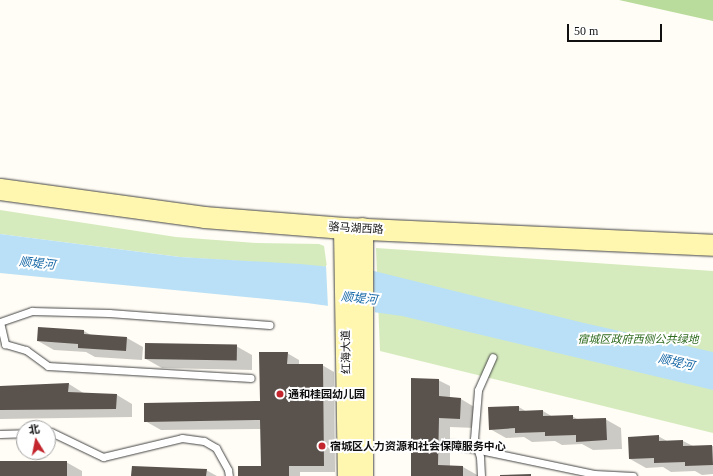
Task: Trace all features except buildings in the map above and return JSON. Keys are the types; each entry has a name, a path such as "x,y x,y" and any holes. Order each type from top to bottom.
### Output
{"street":[{"name":"骆马湖西路","path":"0,189 204,217 353,228 713,245"},
{"path":"353,228 354,348"},
{"name":"红海大道","path":"348,476 354,348"},
{"name":"红海大道","path":"354,348 362,476"}],"lane":[{"path":"251,378 48,366 26,350 4,344 0,322 32,312 109,312 270,325"},
{"path":"481,476 480,457 474,439 478,390 493,357"},
{"path":"0,434 16,433"},
{"path":"56,434 103,457 182,438 204,441 216,448 228,470 229,476"},
{"path":"451,444 594,474 633,476"}],"green space":[{"path":"619,0 713,0 713,21"},
{"path":"0,210 176,237 257,243 319,244 324,246 327,267 180,257 0,234"},
{"name":"宿城区政府西侧公共绿地","path":"376,248 713,271 713,433 380,351"}],"water":[{"name":"顺堤河","path":"0,234 180,257 300,264 374,271 584,323 713,352 713,390 402,316 307,303 0,273"}],"pier":[{"path":"326,265 373,269 375,315 328,308"}],"place":[{"name":"通和桂园幼儿园","path":"280,394"},
{"name":"宿城区人力资源和社会保障服务中心","path":"322,446"}]}
